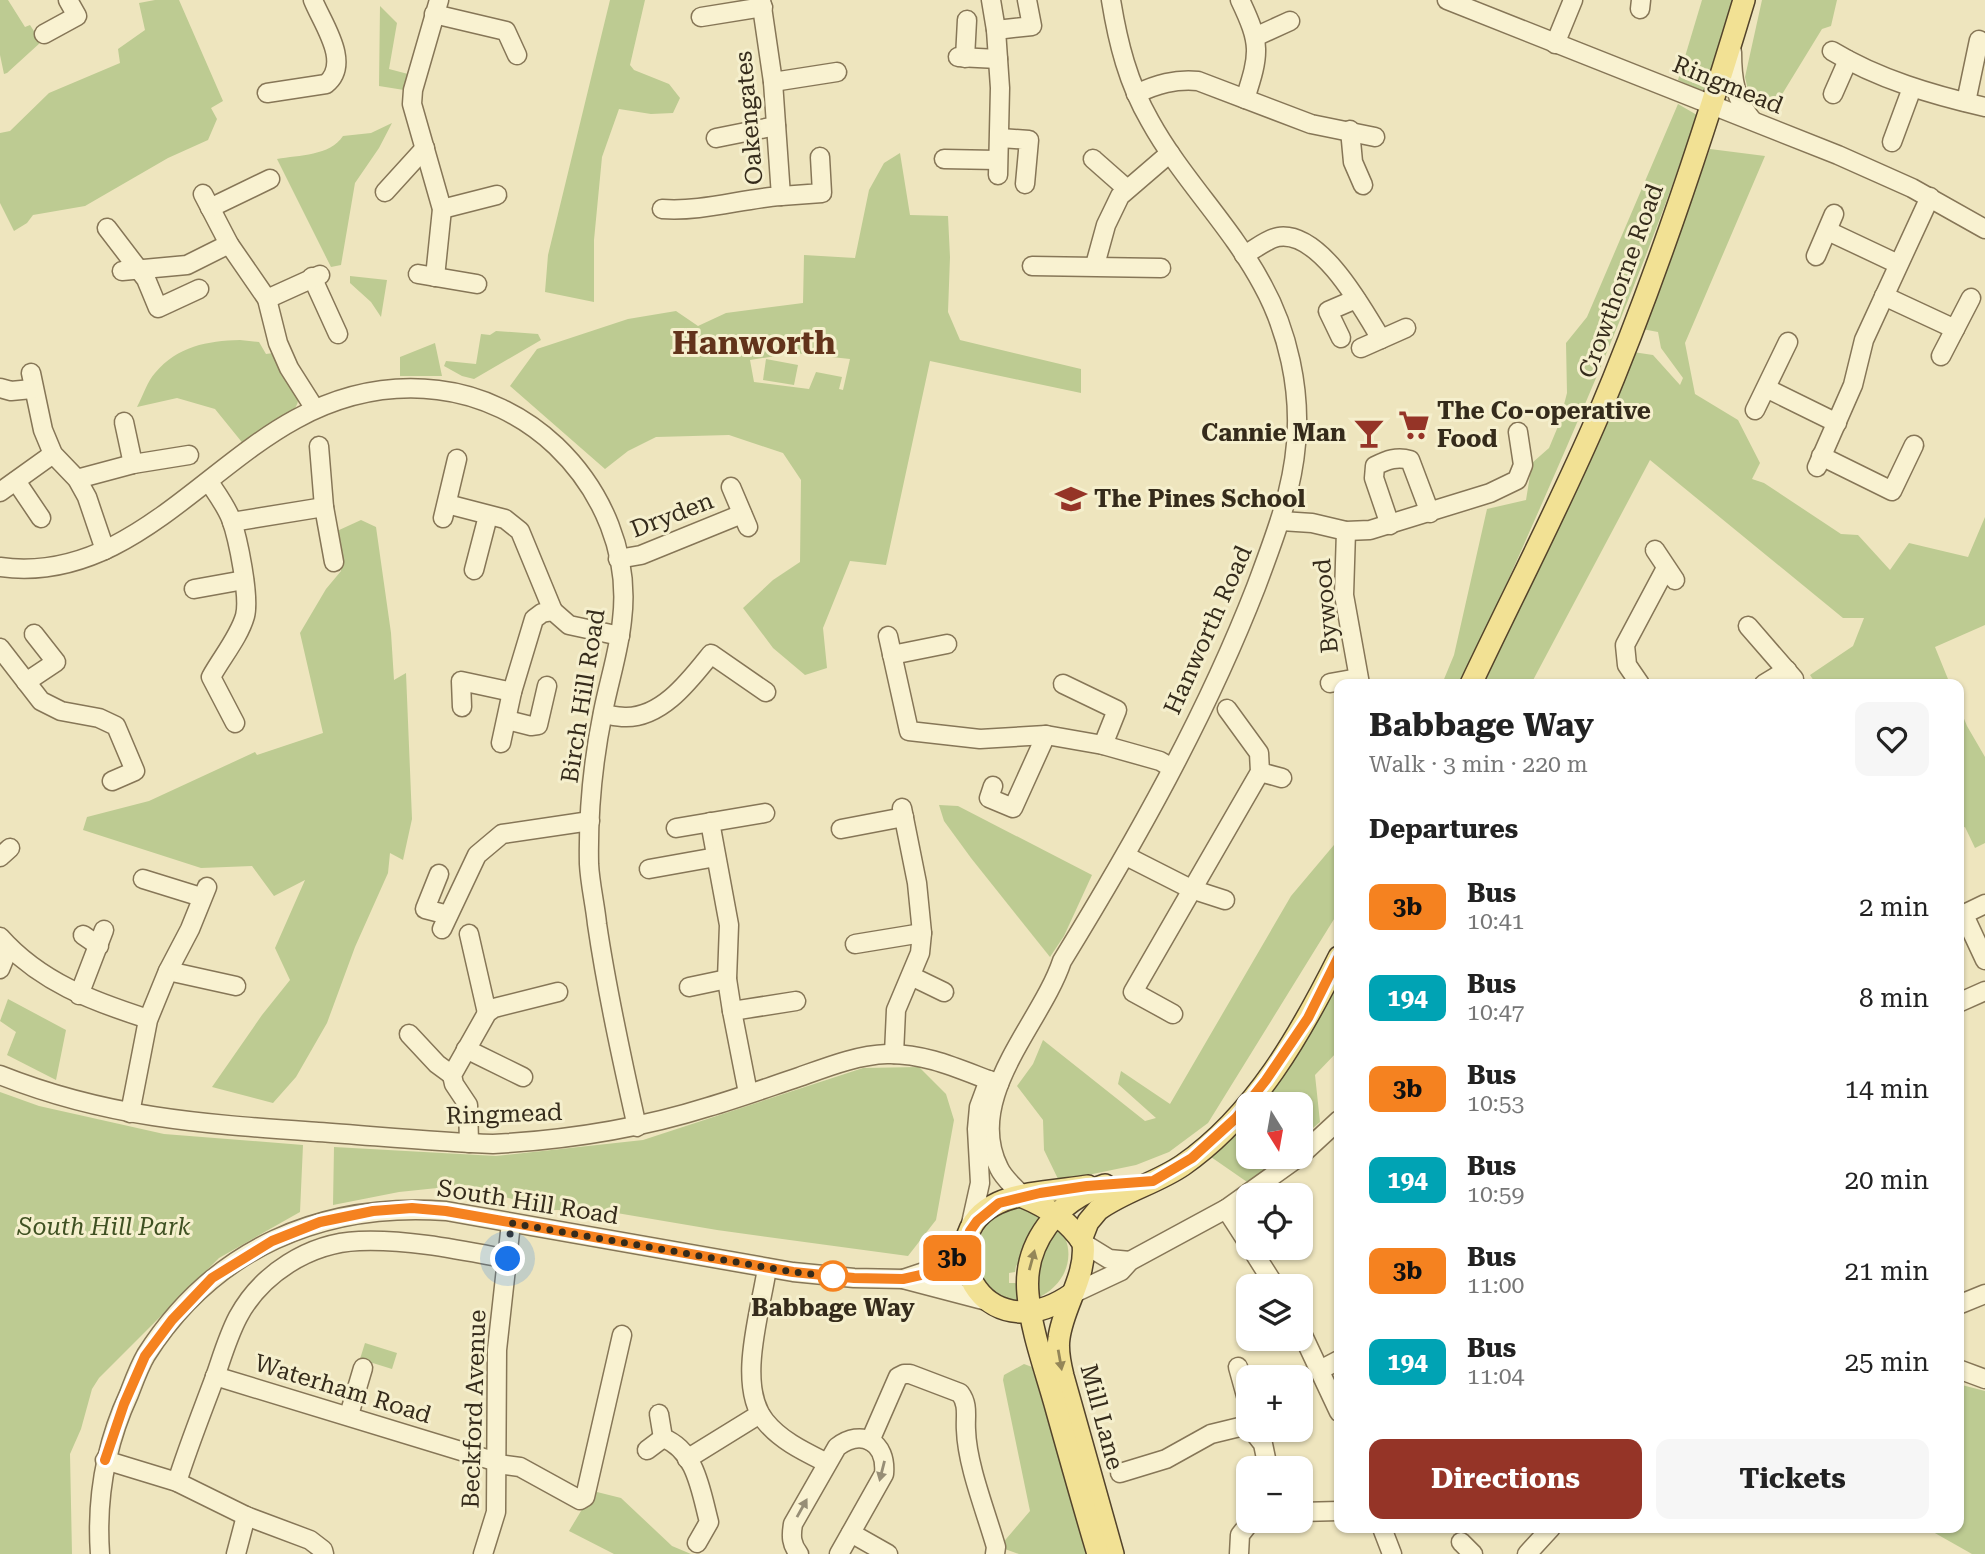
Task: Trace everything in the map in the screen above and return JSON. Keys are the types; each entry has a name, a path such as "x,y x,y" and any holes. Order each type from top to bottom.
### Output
{"main road":[{"name":"Crowthorne Road","path":"1473,679 1574,469 1606,395 1669,230 1744,0"},
{"path":"1023,1197 1044,1206 1082,1242 1088,1222 1098,1210 1192,1158 1252,1099 1308,1018 1334,967"},
{"path":"968,1239 982,1215 992,1206 1004,1201 1105,1185 1153,1181"},
{"path":"1055,1215 1079,1195 1105,1185"},
{"name":"Mill Lane","path":"1055,1215 1042,1234 1031,1260 1028,1286 1031,1311 1040,1352 1098,1554"},
{"name":"Mill Lane","path":"968,1239 969,1277 1040,1352"},
{"name":"Mill Lane","path":"1082,1242 1082,1263 1059,1335 1059,1354 1113,1554"},
{"path":"994,1305 1013,1312 1031,1311 1049,1306 1072,1294"}],"street":[{"path":"44,34 85,14 68,0"},
{"path":"267,93 326,84 333,79 337,69 335,49 313,0"},
{"path":"944,159 997,167 1000,88 996,30 990,0"},
{"path":"996,30 1038,25 1027,0"},
{"name":"Hanworth Road","path":"968,1239 980,1183 977,1129 979,1107 1056,978 1062,961 1126,856 1235,642 1281,521 1296,446 1292,366 1273,307 1244,255 1150,121 1124,63 1111,0"},
{"path":"1240,0 1258,50 1245,99"},
{"name":"Ringmead","path":"1447,0 1838,155 1930,197 1985,229"},
{"path":"1555,44 1573,0"},
{"path":"701,17 762,4"},
{"name":"Oakengates","path":"662,209 688,211 753,198 781,196 773,82 762,4"},
{"path":"477,284 427,276 442,209 415,120 412,97 436,7 506,31 517,55"},
{"path":"967,20 962,58 998,59"},
{"path":"1255,37 1290,21"},
{"path":"1732,38 1732,78 1735,92 1752,120"},
{"path":"1966,102 1979,40"},
{"path":"1833,94 1840,55 1912,88 1985,107"},
{"path":"773,82 837,72"},
{"path":"1136,94 1155,85 1180,79 1198,81 1311,124 1375,137"},
{"path":"1892,142 1912,88"},
{"path":"716,138 776,126"},
{"path":"1350,130 1353,162 1363,185"},
{"path":"1000,138 1029,140 1025,184"},
{"path":"385,192 425,149"},
{"path":"1095,265 1106,225 1120,196 1170,153"},
{"path":"781,196 822,193 820,157"},
{"path":"1093,159 1127,189"},
{"path":"270,179 206,201 229,244 267,299 278,343 289,368 315,410"},
{"path":"442,209 497,195"},
{"path":"1914,444 1892,491 1819,461 1853,385 1864,340 1930,197"},
{"path":"1816,256 1831,223 1898,264"},
{"path":"107,228 130,271 146,279 158,308 199,289"},
{"path":"1244,255 1276,237 1290,237 1304,242 1333,267 1381,339"},
{"path":"130,271 187,265 229,244"},
{"path":"1032,266 1161,268"},
{"path":"267,299 316,276 338,334"},
{"path":"1884,296 1955,329"},
{"path":"1941,356 1971,298"},
{"path":"1341,338 1328,310 1356,299"},
{"path":"1361,348 1406,328"},
{"path":"1755,410 1768,389 1788,342"},
{"path":"0,388 11,391 32,381 43,430 54,454 77,479 87,497 105,550"},
{"name":"Birch Hill Road","path":"0,567 16,570 50,569 77,562 105,550 155,521 271,435 315,410 367,392 406,388 449,391 507,411 542,433 575,464 601,505 615,536 624,591 620,636 603,714 590,821 589,867 601,950 636,1127"},
{"path":"1768,389 1837,423"},
{"path":"124,422 133,464"},
{"name":"Bywood","path":"1281,521 1312,523 1346,531 1370,530 1490,493 1517,480 1523,465 1518,432"},
{"path":"319,446 324,507 334,562"},
{"path":"0,492 54,454"},
{"path":"77,479 133,464 189,455"},
{"path":"1390,525 1374,478 1375,466 1386,460 1400,457 1410,460 1430,513"},
{"path":"457,459 445,511 505,519 520,531 553,611 569,625 620,636"},
{"path":"16,481 41,518"},
{"path":"209,482 225,505 232,522 244,580 246,614 211,677 235,723"},
{"name":"Dryden","path":"618,559 641,555 745,520 731,487"},
{"path":"232,522 324,507"},
{"path":"474,570 488,516"},
{"name":"Bywood","path":"1346,531 1344,595 1359,679"},
{"path":"1637,679 1627,665 1625,645 1671,574 1655,551"},
{"path":"194,589 244,580"},
{"path":"501,743 512,692 534,619 542,613 553,611"},
{"path":"1748,626 1791,675 1779,679"},
{"path":"26,682 56,662 34,634"},
{"path":"888,636 904,730 980,739 1046,736 1103,745 1160,761 1172,768"},
{"path":"892,654 947,644"},
{"path":"0,648 41,701 61,711 99,718 116,726 135,771 112,781"},
{"path":"603,714 626,717 645,713 678,694 715,649 766,692"},
{"path":"462,707 461,677 512,692"},
{"name":"Bywood","path":"1330,683 1334,683"},
{"path":"1063,684 1118,710 1103,745"},
{"path":"507,720 531,726 538,725 547,686"},
{"path":"1173,1014 1133,992 1260,772 1259,753 1227,709"},
{"path":"993,786 989,798 1013,807 1046,736"},
{"path":"1260,772 1282,778"},
{"path":"676,828 765,813"},
{"path":"841,829 903,813 917,883 922,933 920,953 896,1010 894,1054"},
{"path":"439,874 425,909 445,922 477,855 502,834 590,821"},
{"path":"710,822 729,925 727,979 748,1093"},
{"path":"1126,856 1192,889 1225,900"},
{"path":"649,869 716,857"},
{"path":"130,1113 148,1019 168,971 190,929 204,892 143,879"},
{"path":"1964,914 1985,904"},
{"path":"1964,922 1985,960"},
{"path":"855,944 922,933"},
{"path":"469,934 487,1013"},
{"path":"79,995 101,938 83,935"},
{"path":"5,942 47,978 79,995 148,1019"},
{"path":"0,969 5,942"},
{"path":"168,971 236,986"},
{"path":"912,975 944,992"},
{"path":"689,987 727,979"},
{"path":"1964,1000 1985,991"},
{"path":"469,1143 468,1105 454,1084 452,1075 487,1013 494,1008 558,992"},
{"path":"732,1011 796,1000"},
{"path":"409,1034 437,1064 452,1075"},
{"path":"466,1049 523,1077"},
{"name":"Ringmead","path":"0,1075 54,1095 130,1113 215,1125 469,1143 538,1141 636,1127 710,1107 854,1060 894,1054 932,1060 994,1082"},
{"path":"963,1069 971,1080 979,1107"},
{"name":"Hanworth Road","path":"994,1082 992,1144 1000,1171 1023,1197"},
{"path":"1313,1144 1334,1125"},
{"path":"1072,1294 1121,1271 1130,1261 1226,1209 1282,1169"},
{"name":"South Hill Road","path":"100,1554 99,1504 105,1460 124,1404 145,1356 172,1320 212,1278 272,1241 320,1222 373,1211 412,1208 446,1211 767,1268 854,1278 903,1279 994,1305"},
{"path":"1226,1209 1236,1224"},
{"name":"Beckford Avenue","path":"483,1554 496,1512 497,1350 511,1223"},
{"path":"903,1279 942,1266 968,1239"},
{"path":"177,1482 237,1318 254,1291 279,1269 332,1244 359,1241 419,1245 508,1259"},
{"path":"1082,1242 1109,1259 1130,1261"},
{"path":"767,1268 752,1360 752,1385 760,1415 790,1444 827,1463"},
{"path":"1964,1303 1984,1297"},
{"name":"Waterham Road","path":"215,1376 349,1415 497,1463 520,1466 580,1500 585,1497 622,1335"},
{"path":"1311,1351 1334,1401"},
{"path":"1320,1370 1334,1363"},
{"path":"349,1415 363,1368"},
{"path":"1964,1370 1985,1379"},
{"path":"870,1441 898,1377 911,1374 960,1393 966,1405 966,1432 971,1459 996,1547 995,1554"},
{"path":"659,1414 663,1438"},
{"path":"687,1459 760,1415"},
{"path":"1120,1473 1166,1459 1211,1434 1236,1428"},
{"path":"799,1554 791,1537 793,1524 837,1447 848,1438 859,1437 880,1448 885,1460 884,1474 839,1554"},
{"path":"647,1450 663,1438"},
{"path":"663,1438 670,1441 687,1459 696,1473 709,1522 697,1543"},
{"path":"105,1460 177,1482 246,1516 310,1540 323,1550 324,1554"},
{"path":"1313,1512 1334,1511"},
{"path":"236,1554 246,1516"},
{"path":"851,1533 888,1554"},
{"path":"1239,1554 1242,1533"},
{"path":"1384,1533 1392,1554"},
{"path":"1537,1550 1547,1533"}],"green space":[{"path":"0,0 8,0 25,27 30,25 41,42 4,74 0,55"},
{"path":"179,0 223,101 211,108 217,119 208,140 168,158 85,206 33,215 27,223 14,231 0,203 0,133 10,131 49,93 120,63 118,49 145,30 139,3"},
{"path":"610,0 645,0 630,65 634,70 669,84 680,98 673,113 651,114 619,109 602,157 594,240 594,302 545,292 548,255"},
{"path":"1702,0 1739,0 1710,95 1678,80"},
{"path":"1762,0 1837,0 1831,26 1822,29 1781,96 1750,99 1745,77"},
{"path":"380,6 397,23 389,69 408,74 404,90 379,86"},
{"path":"1678,104 1697,115 1616,331 1464,679 1444,679 1454,655 1487,509 1526,500 1532,463 1549,448 1567,393 1566,343 1587,317"},
{"path":"392,123 355,183 341,265 331,267 277,159 322,151 337,143 343,136 371,133"},
{"path":"1710,149 1765,156 1685,343 1695,394 1738,420 1760,463 1752,479 1764,483 1841,534 1858,535 1890,570 1909,543 1968,557 1985,517 1985,625 1935,647 1948,679 1813,679 1810,675 1853,646 1864,618 1843,618 1650,460 1534,679 1486,679 1633,352 1653,355 1680,385 1683,378 1661,348 1658,332 1642,329"},
{"path":"900,153 910,215 948,216 948,312 960,340 1081,369 1081,393 930,361 886,565 850,561 823,628 827,668 805,675 773,648 743,608 773,580 800,562 801,480 783,453 729,435 656,437 628,451 605,469 510,386 537,349 628,319 676,311 698,326 726,313 803,303 804,255 855,258 869,190 884,163","holes":["795,353 850,359 843,390 839,389 842,377 816,372 809,389 754,382 750,360"]},
{"path":"350,276 387,280 381,317 371,302 350,283"},
{"path":"496,331 538,334 541,340 474,379 444,366 446,361 476,364 481,334 490,335"},
{"path":"240,340 259,342 266,354 273,353 298,401 291,414 268,432 245,446 215,409 177,398 137,407 152,377 173,357 205,344"},
{"path":"435,343 442,376 400,376 400,357"},
{"path":"766,359 798,365 794,385 763,380"},
{"path":"361,520 376,527 391,633 394,680 406,673 412,819 403,860 390,853 388,873 355,947 327,1023 296,1077 273,1103 212,1087 290,980 275,948 305,880 274,896 252,866 201,868 83,830 87,817 149,801 255,752 257,755 323,733 300,633 326,589 341,571 337,531"},
{"path":"1964,719 1985,757 1985,843 1975,848 1965,827"},
{"path":"939,805 958,806 1092,875 1064,936 1050,957 971,858 944,821"},
{"path":"1334,845 1334,919 1208,1123 1169,1152 1136,1165 1059,1181 1044,1150 1043,1120 1017,1086 1033,1064 1043,1040 1145,1121 1156,1118 1118,1084 1121,1071 1170,1104 1291,896"},
{"path":"1334,986 1334,1055 1315,1075 1320,1122 1313,1128 1313,1092 1270,1092"},
{"path":"8,999 66,1030 56,1080 7,1055 16,1032 0,1021"},
{"path":"919,1067 946,1094 954,1120 936,1220 908,1256 717,1230 599,1210 548,1210 466,1185 399,1192 333,1205 334,1147 496,1156 643,1140 863,1068"},
{"name":"South Hill Park","path":"0,1092 39,1106 164,1134 303,1145 300,1212 219,1258 99,1378 92,1389 81,1429 70,1454 72,1554 0,1554"},
{"path":"1236,1132 1236,1169 1267,1169 1249,1183 1211,1157"},
{"path":"1014,1208 1046,1215 1024,1258 1016,1266 1015,1272 1009,1273 1009,1283 1015,1283 1021,1288 1021,1302 1002,1297 989,1288 980,1275 976,1260 984,1229 996,1216"},
{"path":"1057,1225 1068,1246 1066,1268 1055,1286 1035,1299 1040,1255"},
{"path":"365,1343 397,1353 392,1369 360,1359"},
{"path":"1024,1364 1032,1367 1087,1554 1019,1554 1002,1548 1001,1545 1030,1511 1003,1380 1004,1375"},
{"path":"1964,1386 1985,1391 1985,1554 1972,1554 1935,1533 1964,1533"},
{"path":"593,1491 621,1498 672,1546 691,1554 614,1554 569,1531"}],"bus line":[{"name":"3b","path":"105,1460 124,1404 145,1356 172,1320 212,1278 272,1241 348,1214 412,1208 446,1211 793,1272 854,1278 903,1279 925,1274 942,1266 965,1247 970,1231 977,1221 987,1210 999,1203 1087,1186 1153,1181 1183,1165 1236,1118 1252,1099 1308,1018 1334,966"}],"place":[{"name":"The Co-operative Food","path":"1414,425"},
{"name":"Cannie Man","path":"1369,433"},
{"name":"The Pines School","path":"1071,499"},
{"name":"Babbage Way","path":"833,1276"}],"district":[{"name":"Hanworth","path":"754,343"}],"route":[{"path":"508,1259 511,1223 793,1272 837,1277 833,1276"}]}
